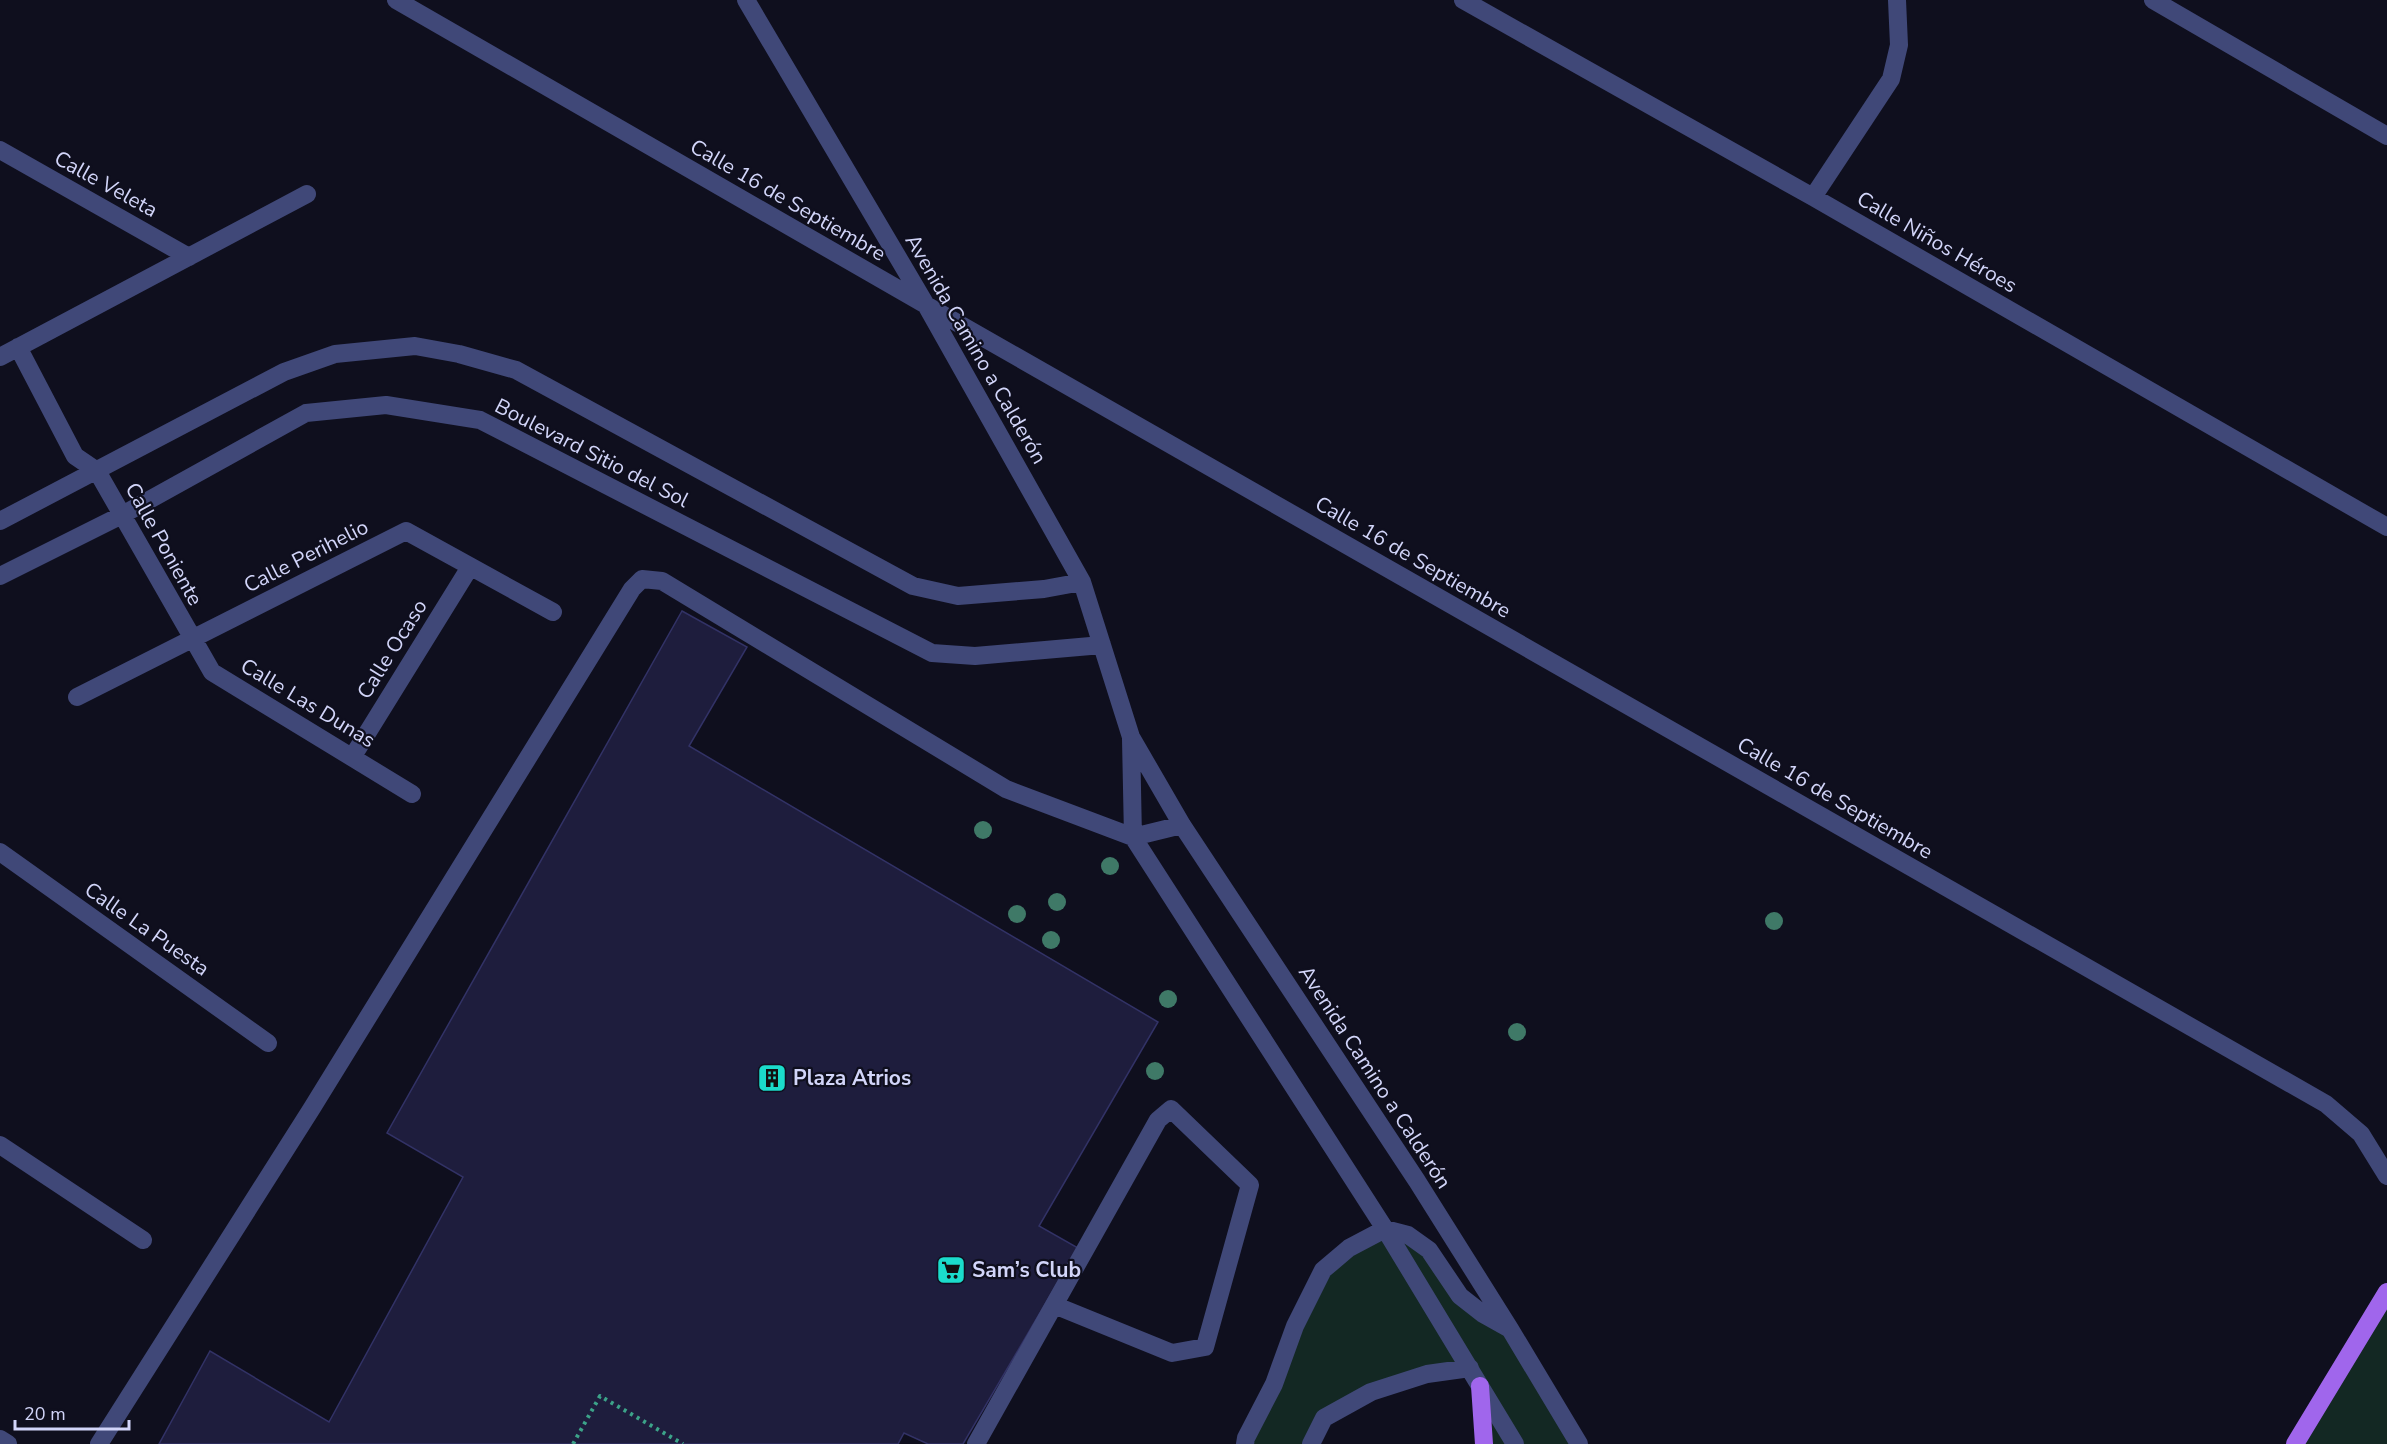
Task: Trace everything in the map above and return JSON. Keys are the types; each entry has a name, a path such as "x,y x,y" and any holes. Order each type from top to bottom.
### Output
{"main road":[{"path":"2295,1444 2387,1292"},
{"path":"1480,1386 1484,1444"}],"street":[{"name":"Calle 16 de Septiembre","path":"396,0 2326,1104 2361,1134 2387,1176"},
{"name":"Avenida Camino a Calderón","path":"746,0 926,305 1082,582 1131,737 1182,825 1417,1182 1579,1444"},
{"name":"Calle Niños Héroes","path":"1463,0 1813,197 2387,527"},
{"path":"1813,197 1891,79 1899,45 1897,0"},
{"path":"2153,0 2387,136"},
{"name":"Calle Veleta","path":"0,150 189,257"},
{"path":"0,357 307,194"},
{"name":"Boulevard Sitio del Sol","path":"0,521 284,372 335,354 415,346 459,354 516,370 913,586 958,596 1044,589 1082,582"},
{"path":"18,347 75,456 97,471"},
{"name":"Boulevard Sitio del Sol","path":"0,576 122,515 306,413 386,405 480,420 932,653 975,656 1102,645"},
{"name":"Calle Poniente","path":"97,471 192,640"},
{"name":"Calle Perihelio","path":"77,697 406,531 553,612"},
{"name":"Calle Ocaso","path":"353,756 470,567"},
{"path":"99,1444 312,1108 632,589 642,579 662,581 1006,789 1133,837 1182,825"},
{"name":"Calle Las Dunas","path":"192,640 212,672 412,794"},
{"name":"Avenida Camino a Calderón","path":"1131,737 1133,837"},
{"path":"1133,837 1385,1228 1515,1444"},
{"name":"Calle La Puesta","path":"0,852 268,1042"},
{"path":"976,1444 1054,1305 1158,1120 1171,1109 1250,1185 1205,1347 1172,1353 1054,1305"},
{"path":"0,1144 143,1240"},
{"path":"1245,1444 1274,1384 1295,1326 1323,1270 1349,1248 1385,1228 1408,1235 1429,1250 1460,1296 1483,1314 1510,1329"},
{"path":"1311,1444 1324,1418 1371,1392 1427,1374 1470,1368"},
{"path":"0,1439 8,1444"}],"path":[{"path":"573,1444 600,1396 683,1444"}],"green space":[{"path":"1408,1235 1460,1296 1510,1329 1579,1444 1491,1444 1469,1368 1427,1374 1324,1418 1311,1444 1245,1444 1295,1326 1349,1248"},
{"path":"2387,1292 2387,1444 2296,1444"}],"building":[{"name":"Plaza Atrios","path":"682,611 747,647 689,746 1158,1022 1039,1226 1078,1248 963,1444 928,1444 904,1433 898,1444 159,1444 210,1351 329,1422 463,1177 387,1133"}],"place":[{"name":"Plaza Atrios","path":"772,1078"},
{"name":"Sam’s Club","path":"951,1270"}]}
